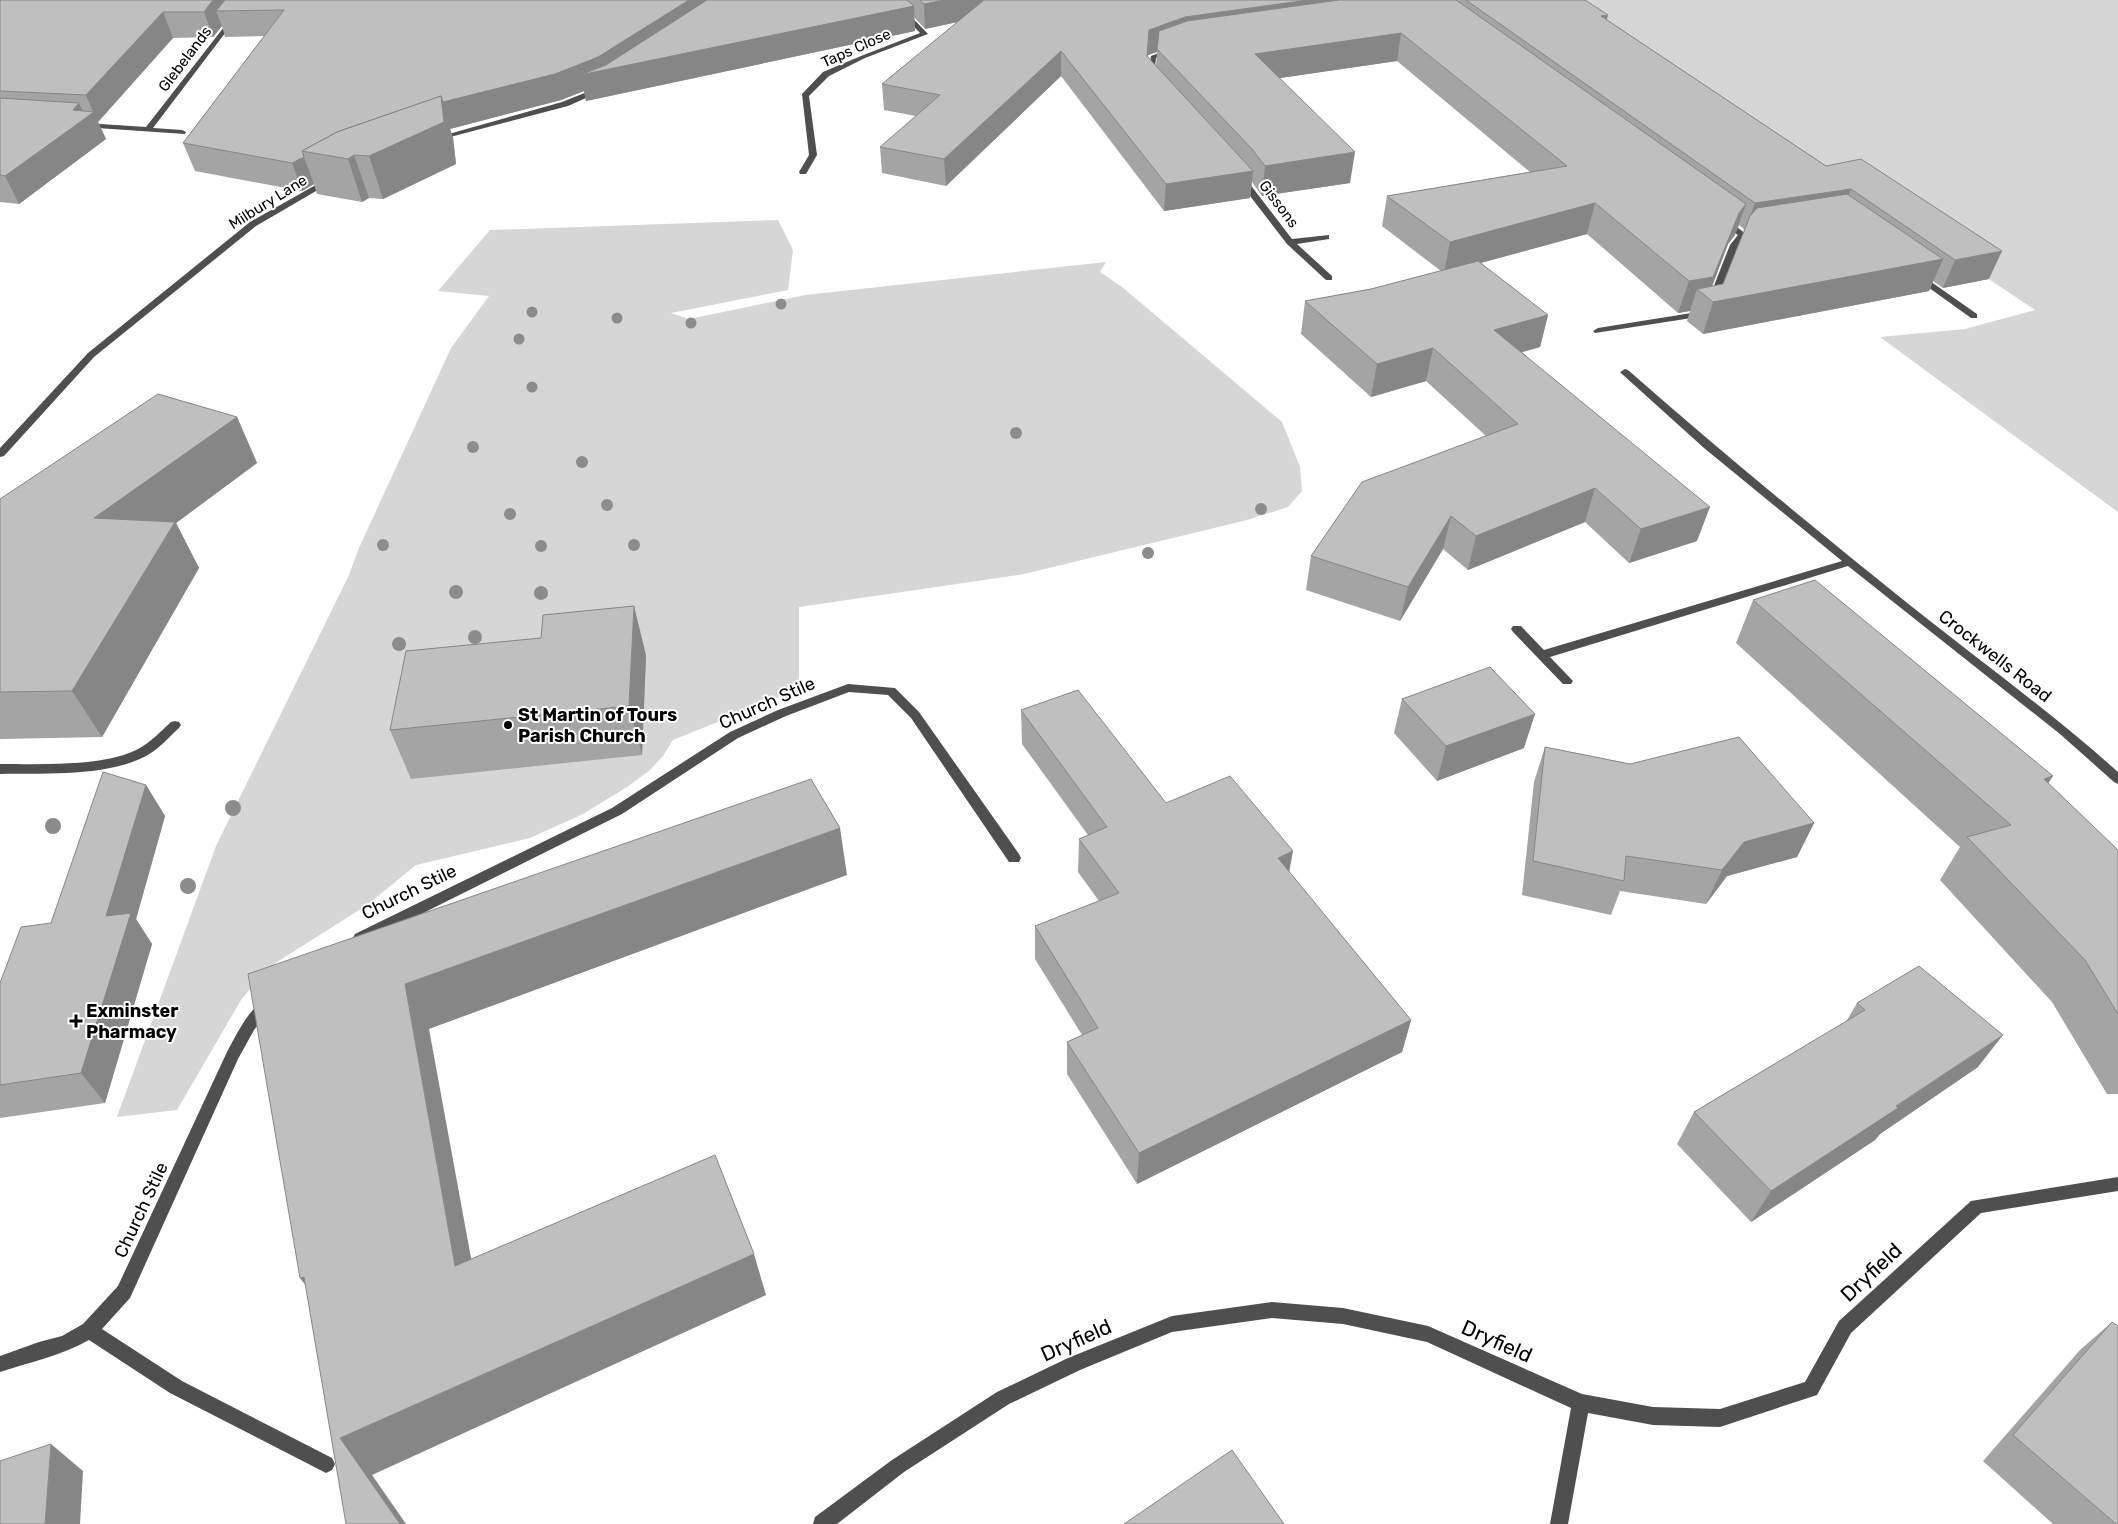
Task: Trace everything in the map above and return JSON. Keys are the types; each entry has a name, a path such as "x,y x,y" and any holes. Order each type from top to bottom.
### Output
{"street":[{"name":"Taps Close","path":"803,172 812,156 805,96 826,74 863,57 925,34 891,0"},
{"name":"Glebelands","path":"149,128 237,13"},
{"path":"1156,84 1150,78 1153,57 1176,48"},
{"path":"431,141 565,104 607,87"},
{"path":"74,124 149,128 182,132"},
{"name":"Gissons","path":"1232,168 1290,242 1330,278"},
{"name":"Milbury Lane","path":"0,454 90,355 253,224 339,176"},
{"path":"1720,218 1743,235 1753,234"},
{"path":"1598,331 1708,313 1734,245 1743,235"},
{"name":"Gissons","path":"1290,242 1326,237"},
{"path":"1910,271 1974,316"},
{"name":"Crockwells Road","path":"1624,372 1708,446 1849,562 2064,731 2118,779"},
{"path":"1542,655 1849,562"},
{"path":"1518,629 1567,681"},
{"name":"Church Stile","path":"347,945 617,811 742,732 782,713 848,688 891,691 914,715 1014,858"},
{"path":"0,769 107,763 136,756 157,742 175,725"},
{"name":"Church Stile","path":"0,1364 39,1350 65,1344 89,1330 124,1292 232,1056 249,1026 278,995"},
{"name":"Dryfield","path":"822,1524 898,1466 1004,1398 1074,1364 1172,1324 1272,1310 1343,1316 1428,1334 1581,1403 1653,1416 1720,1418 1812,1389 1845,1327 1977,1206 2118,1184"},
{"path":"89,1330 176,1387 326,1464"},
{"path":"1559,1524 1581,1403"}],"shaded area":[{"path":"1572,0 2118,0 2118,512 1880,337 1965,329 2035,310"},
{"path":"778,220 793,250 788,290 671,313 689,319 805,295 1106,262 1100,272 1122,287 1282,422 1300,467 1302,491 1288,507 1247,520 1024,574 799,607 799,689 673,740 663,756 650,770 627,787 583,814 530,838 416,865 367,905 277,962 259,978 241,1000 177,1110 117,1117 216,846 349,575 359,548 451,348 489,296 438,291 490,230"}],"building":[{"path":"0,0 213,0 204,12 163,12 86,95 0,91"},
{"path":"225,0 689,0 598,57 555,74 443,102 441,96 337,132 302,151 304,157 292,163 183,143 284,10 216,11"},
{"path":"707,0 907,0 914,6 580,75 606,65"},
{"path":"920,0 945,0 924,4"},
{"path":"984,0 1308,0 1185,17 1149,30 1147,56 1253,171 1166,184 1061,51 944,159 880,147 940,95 882,84"},
{"path":"1339,0 1456,0 1746,204 1739,213 1713,277 1689,281 1595,203 1450,242 1387,196 1567,166 1401,33 1255,54 1355,152 1265,166 1252,149 1157,49 1159,31 1187,21"},
{"path":"1466,0 1585,0 1608,15 1601,16 1826,166 1861,159 2002,251 1955,260 1851,189 1755,203"},
{"path":"441,96 444,122 369,156 354,155 348,159 302,151 337,132"},
{"path":"0,98 79,103 73,110 94,112 5,176 0,175"},
{"path":"1847,194 1943,259 1713,302 1697,289 1723,284 1750,216 1757,208"},
{"path":"1478,261 1548,315 1494,330 1710,507 1641,529 1595,488 1476,536 1451,516 1408,587 1311,556 1362,482 1518,424 1433,348 1377,364 1305,301 1371,289"},
{"path":"158,394 237,417 94,518 175,522 72,691 0,692 0,499"},
{"path":"1815,580 2053,776 2044,779 2118,850 2118,1014 2085,960 1967,837 2011,825 1753,600"},
{"path":"634,606 629,706 390,730 406,651 541,638 543,615"},
{"path":"1490,667 1535,714 1446,746 1402,699"},
{"path":"1078,690 1166,803 1230,776 1293,851 1278,858 1411,1020 1139,1153 1067,1042 1098,1028 1035,926 1119,893 1079,839 1107,827 1021,710"},
{"path":"1739,737 1814,823 1744,842 1722,870 1626,856 1624,881 1533,861 1545,747 1630,764"},
{"path":"103,772 146,785 106,916 131,913 81,1073 0,1085 0,983 21,927 51,923"},
{"path":"811,779 840,828 405,984 455,1266 715,1155 754,1254 340,1438 400,1524 346,1524 304,1277 300,1278 248,974"},
{"path":"1919,966 2003,1035 1896,1106 1898,1108 1771,1191 1694,1112 1865,1010 1857,1003"},
{"path":"2112,1322 2118,1326 2118,1524 2013,1435"},
{"path":"51,1444 45,1524 0,1524 0,1461"},
{"path":"1232,1450 1284,1524 1124,1524"}],"place":[{"name":"St Martin of Tours Parish Church","path":"508,725"},
{"name":"Exminster Pharmacy","path":"76,1021"}]}
